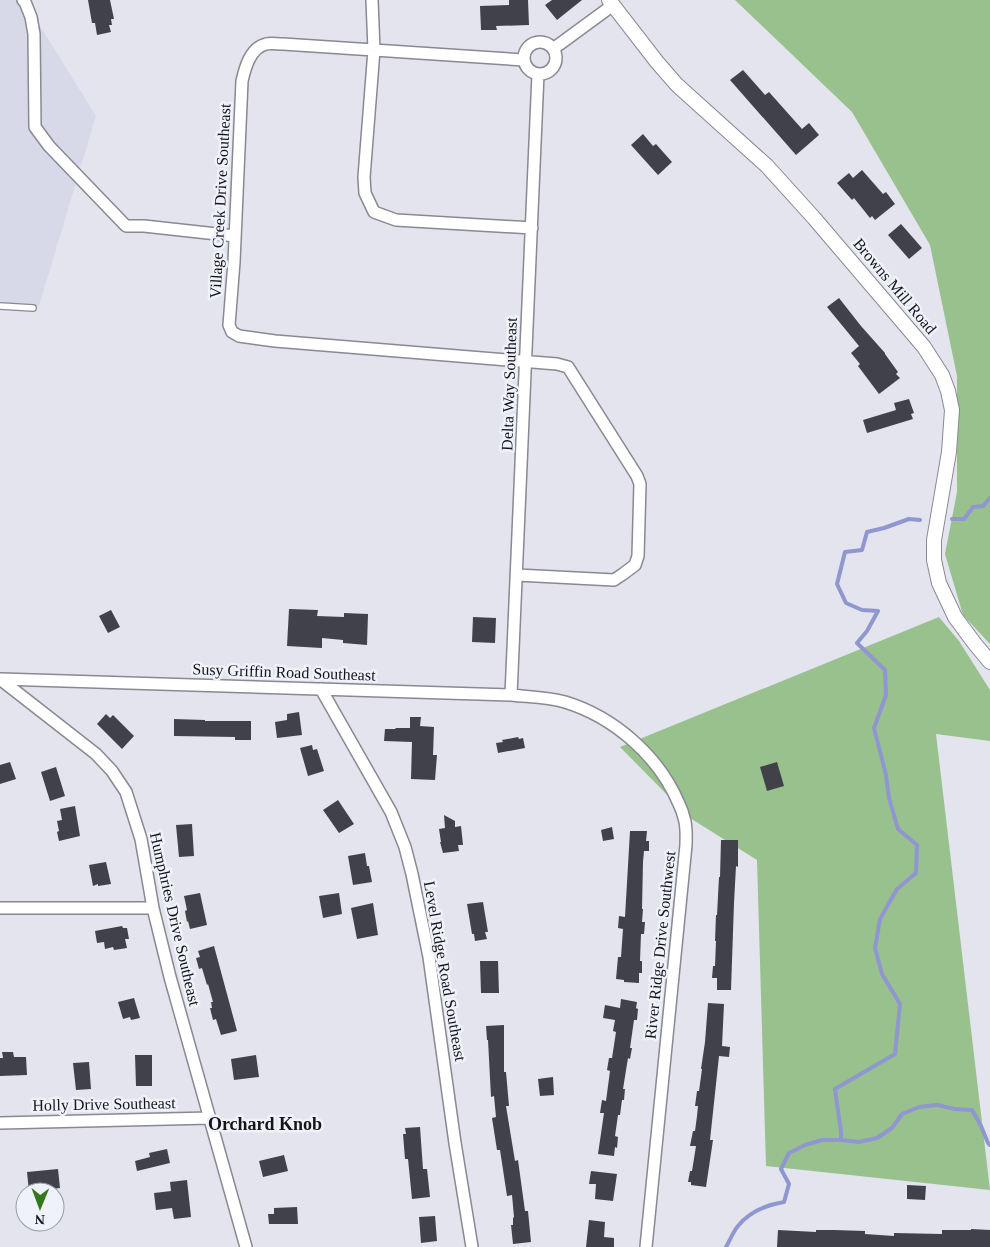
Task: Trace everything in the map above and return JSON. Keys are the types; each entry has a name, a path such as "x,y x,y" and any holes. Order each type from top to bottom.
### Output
{"street":[{"path":"23,0 31,17 34,34 35,127 49,146 126,226 144,226 235,236"},
{"path":"372,0 374,50 364,193 374,212 396,220 532,228"},
{"path":"553,49 611,2"},
{"name":"Browns Mill Road","path":"611,2 677,85 767,166 814,218 924,347 942,375 952,410 949,452 934,540 934,560 939,583 955,617 990,662"},
{"name":"Village Creek Drive Southeast","path":"516,576 614,580 635,565 638,556 640,484 637,476 568,367 526,361 239,336 232,332 229,325 242,82 245,69 254,52 267,43 524,60"},
{"path":"534,43 545,43 553,49 556,59 555,64 548,72 538,74 528,69 525,65 526,50 534,43"},
{"name":"Delta Way Southeast","path":"511,695 538,74"},
{"name":"Susy Griffin Road Southeast","path":"0,679 511,695 541,697 565,702"},
{"name":"Humphries Drive Southeast","path":"0,679 96,754 112,771 126,792 141,839 153,908 170,977 246,1247"},
{"name":"Level Ridge Road Southeast","path":"321,689 390,812 412,874 429,957 455,1143 472,1247"},
{"name":"River Ridge Drive Southwest","path":"565,702 596,715 627,735 652,760 672,788 685,818 686,845 646,1247"},
{"path":"0,908 153,908"},
{"name":"Holly Drive Southeast","path":"0,1123 210,1118"}],"lane":[{"path":"0,306 33,308"}],"shaded area":[{"path":"0,0 24,0 96,116 39,306 0,305"}],"green space":[{"path":"735,0 990,0 990,644 963,615 945,554 957,492 957,376 930,245 852,112"},
{"path":"939,617 959,641 990,690 990,741 936,734 990,1190 766,1166 757,860 690,818 620,747"}],"building":[{"path":"88,0 110,0 114,19 111,19 112,25 109,25 111,32 97,35 95,23 92,23"},
{"path":"509,0 528,0 529,25 496,26 497,30 481,30 480,6 509,5"},
{"path":"552,0 582,0 557,20 545,5"},
{"path":"743,70 765,95 769,92 802,129 809,123 819,135 796,155 730,80"},
{"path":"643,134 653,146 656,144 672,162 658,175 631,145"},
{"path":"862,170 883,194 886,192 895,204 875,220 872,216 870,218 854,198 852,200 837,183 849,173 853,178"},
{"path":"901,224 922,248 909,259 888,235"},
{"path":"839,298 885,353 898,372 896,374 900,378 879,394 858,366 860,364 851,353 859,346 827,307"},
{"path":"909,399 914,413 911,414 913,419 867,433 863,420 896,410 894,403"},
{"path":"289,609 318,610 317,616 344,617 344,613 368,614 367,645 343,643 343,640 322,638 322,648 287,646"},
{"path":"111,610 120,627 108,633 99,616"},
{"path":"473,617 496,618 495,643 472,642"},
{"path":"299,712 302,735 277,738 275,722 287,720 287,714"},
{"path":"106,714 110,718 113,715 134,736 122,749 97,724"},
{"path":"410,717 421,717 420,726 434,727 433,755 437,755 435,780 411,779 412,742 384,741 385,729 410,728"},
{"path":"174,719 251,721 251,740 235,740 235,737 174,736"},
{"path":"518,737 519,739 523,738 525,748 498,753 496,743"},
{"path":"312,745 313,750 317,749 324,771 308,776 300,748"},
{"path":"10,762 16,779 0,784 0,765"},
{"path":"777,762 784,786 767,791 760,767"},
{"path":"56,767 65,796 50,801 41,772"},
{"path":"338,800 354,824 339,833 323,810"},
{"path":"75,806 80,836 59,841 57,821 62,820 60,809"},
{"path":"444,815 455,821 455,827 461,826 463,845 458,845 459,851 443,853 439,829 445,828"},
{"path":"192,824 194,856 179,857 176,825"},
{"path":"612,827 614,839 603,841 601,830"},
{"path":"630,831 647,831 646,841 649,841 649,851 644,851 643,862 642,922 645,922 644,934 641,934 640,961 642,961 642,973 639,973 639,983 624,982 624,980 616,979 618,957 621,957 623,929 618,928 619,916 625,917"},
{"path":"721,840 738,840 731,990 717,990 717,978 712,978 713,966 715,966"},
{"path":"365,853 372,882 353,885 348,856"},
{"path":"106,862 111,884 93,886 89,865"},
{"path":"200,893 207,925 190,929 185,911 187,910 184,896"},
{"path":"339,893 342,914 323,918 319,896"},
{"path":"483,902 488,932 485,932 487,939 475,941 467,904"},
{"path":"373,903 378,935 357,939 351,908"},
{"path":"122,926 127,928 129,939 125,939 127,948 114,950 113,947 105,949 104,942 97,943 95,931"},
{"path":"214,946 237,1031 221,1035 216,1019 213,1020 210,1008 212,1008 211,1002 213,1002 208,984 202,968 199,969 196,958 200,957 198,951"},
{"path":"480,961 498,961 499,993 481,993"},
{"path":"134,998 140,1018 131,1020 130,1017 123,1019 118,1002"},
{"path":"621,999 637,1002 636,1008 638,1009 637,1020 634,1020 630,1048 632,1048 630,1059 628,1058 623,1089 625,1089 624,1100 622,1100 620,1115 618,1115 615,1136 618,1137 617,1148 615,1147 614,1156 598,1154 604,1113 600,1113 602,1100 606,1101 610,1071 607,1070 609,1058 612,1058 616,1032 613,1031 615,1020 603,1018 605,1005 620,1008"},
{"path":"708,1003 724,1004 722,1046 730,1047 729,1057 719,1056 710,1140 713,1140 706,1187 691,1185 691,1182 688,1182 690,1171 692,1171 696,1146 690,1146 697,1116 698,1106 695,1106 702,1069"},
{"path":"504,1025 504,1072 506,1072 509,1106 506,1106 515,1161 518,1160 525,1211 528,1211 531,1242 513,1244 511,1225 513,1225 514,1217 512,1195 507,1196 500,1150 497,1150 492,1118 496,1117 494,1096 491,1097 486,1026"},
{"path":"2,1052 13,1052 14,1057 26,1057 27,1075 0,1076"},
{"path":"135,1055 152,1055 152,1086 136,1086"},
{"path":"256,1055 259,1077 234,1080 231,1059"},
{"path":"89,1062 91,1089 76,1090 73,1063"},
{"path":"553,1077 554,1095 540,1096 538,1079"},
{"path":"420,1127 423,1169 427,1169 430,1197 412,1199 408,1159 405,1159 403,1134 406,1134 405,1128"},
{"path":"167,1149 170,1163 137,1171 135,1161 150,1157 149,1153"},
{"path":"284,1155 288,1171 263,1177 259,1161"},
{"path":"58,1169 59,1182 28,1182 27,1172"},
{"path":"591,1171 617,1174 613,1201 595,1199 596,1184 589,1184"},
{"path":"187,1180 191,1217 174,1219 172,1208 156,1210 154,1193 171,1191 170,1182"},
{"path":"907,1185 926,1186 925,1200 907,1199"},
{"path":"297,1207 298,1224 269,1224 268,1214 274,1214 274,1208"},
{"path":"435,1216 437,1241 421,1243 419,1217"},
{"path":"589,1220 605,1222 604,1237 614,1238 614,1247 586,1247"},
{"path":"778,1230 816,1232 816,1230 865,1231 865,1234 894,1236 894,1233 942,1234 942,1230 990,1230 990,1247 777,1247"}],"waterway":[{"path":"952,519 964,519 973,507 983,506 990,498"},
{"path":"841,1140 835,1089 895,1054 900,1004 882,974 875,948 880,919 897,889 916,873 917,845 898,829 889,798 886,775 874,728 886,695 885,670 857,643 867,631 878,611 862,610 846,603 837,584 845,552 862,550 867,532 909,519 920,520"},
{"path":"726,1247 736,1228 748,1216 765,1207 784,1202 789,1184 781,1169 789,1153 805,1145 822,1140 859,1142 877,1138 892,1128 902,1114 919,1107 937,1105 972,1110 990,1145"}],"district":[{"name":"Orchard Knob","path":"265,1124"}]}
